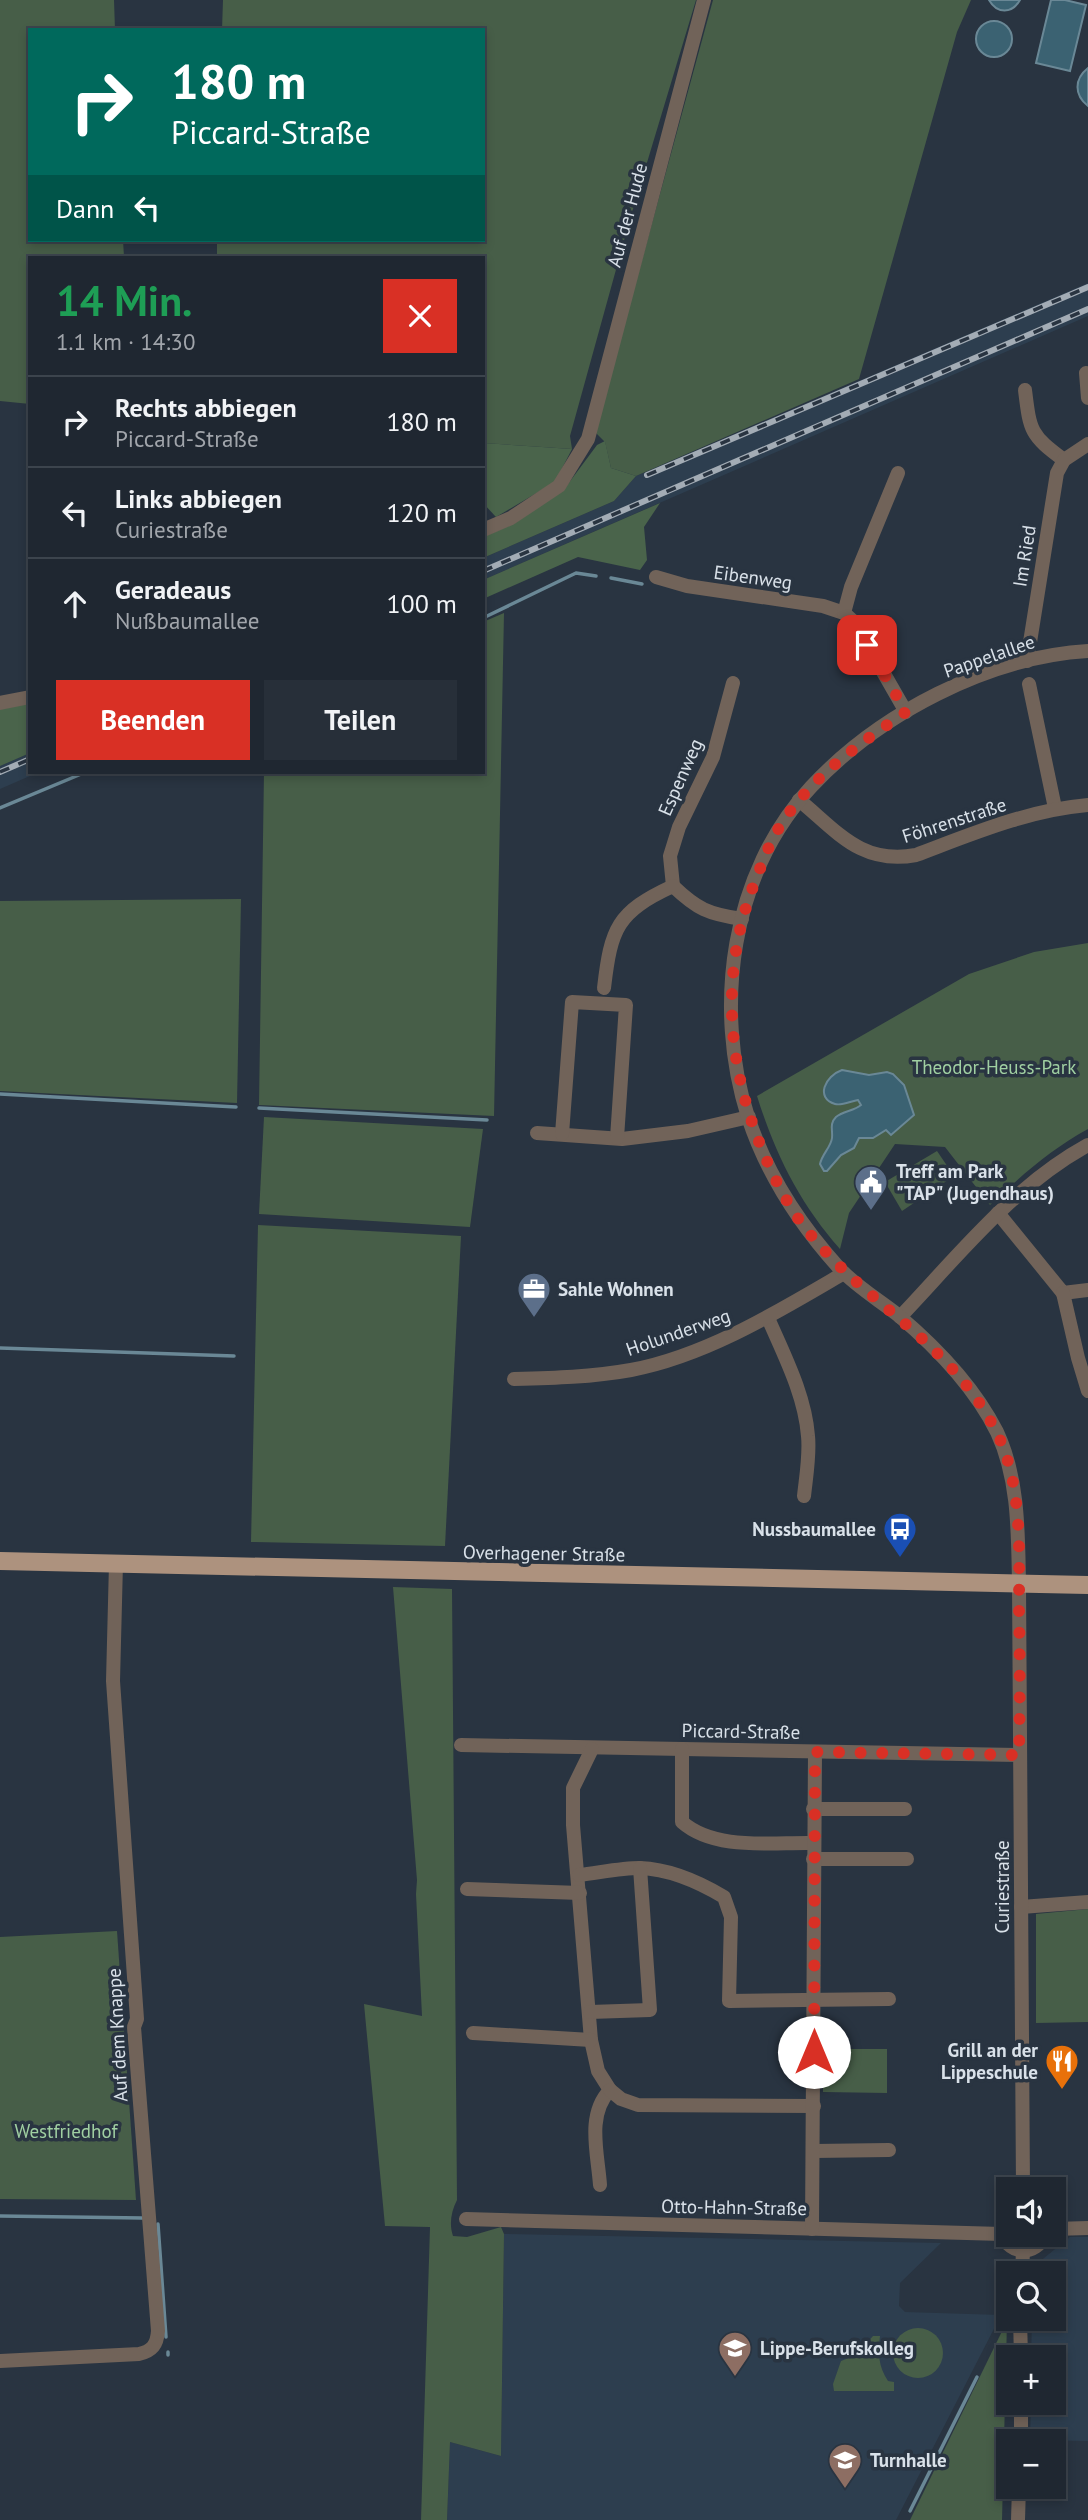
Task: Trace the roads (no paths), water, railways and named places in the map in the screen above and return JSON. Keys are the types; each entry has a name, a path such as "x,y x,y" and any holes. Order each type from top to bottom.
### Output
{"main road":[{"name":"Overhagener Straße","path":"0,1560 1088,1585"}],"street":[{"name":"Auf der Hude","path":"485,529 511,518 559,486 588,439 704,0"},
{"path":"1086,373 1088,398"},
{"path":"1026,390 1030,425 1039,442 1064,460 1088,443"},
{"name":"Im Ried","path":"1027,660 1057,473 1064,460"},
{"path":"898,473 851,587 844,613 855,623 906,712 826,771 799,800 778,830 741,919 733,964 734,1052 748,1117 771,1170 802,1224 844,1273 900,1317 959,1373 997,1433 1007,1458 1014,1494 1019,1584"},
{"name":"Eibenweg","path":"656,577 687,586 822,606 844,613"},
{"name":"Pappelallee","path":"906,712 948,689 1027,660 1088,651"},
{"name":"Espenweg","path":"673,886 670,856 678,827 713,757 733,683"},
{"path":"1030,684 1055,808"},
{"path":"0,703 28,697"},
{"name":"Föhrenstraße","path":"799,800 860,850 884,858 916,855 1055,808 1088,806"},
{"path":"604,988 608,949 620,921 645,899 673,886 692,905 718,915 741,919"},
{"path":"562,1134 572,1002 615,1005 626,1006 617,1138"},
{"path":"537,1133 617,1138 688,1132 748,1117"},
{"path":"900,1317 998,1213 1088,1145"},
{"path":"998,1213 1063,1293 1088,1391"},
{"name":"Holunderweg","path":"514,1379 602,1375 663,1362 768,1318 844,1273"},
{"path":"1063,1293 1088,1290"},
{"path":"768,1318 791,1371 805,1417 809,1438 804,1496"},
{"name":"Auf dem Knappe","path":"0,2361 139,2354 153,2348 157,2341 113,1681 116,1563"},
{"name":"Curiestraße","path":"1019,1584 1023,2177"},
{"name":"Piccard-Straße","path":"461,1745 1019,1755"},
{"path":"592,1749 573,1788 573,1825 592,2040 598,2071 610,2091 621,2099 638,2105 814,2106"},
{"path":"682,1749 682,1822 692,1830 732,1841 813,1843"},
{"path":"812,2229 815,1752"},
{"path":"813,1809 905,1809"},
{"path":"813,1859 907,1859"},
{"path":"579,1875 640,1868 663,1871 703,1885 724,1897 731,1917 729,2000 889,1998"},
{"path":"590,2012 650,2010 640,1868"},
{"path":"467,1889 580,1894"},
{"path":"1021,1907 1088,1902"},
{"path":"474,2033 592,2040"},
{"path":"600,2185 595,2118 603,2098 610,2091"},
{"path":"814,2151 888,2150"},
{"name":"Otto-Hahn-Straße","path":"466,2219 996,2234"},
{"path":"1066,2228 1088,2228"},
{"path":"1013,2247 1023,2251 1037,2247"},
{"path":"1023,2251 1023,2261"},
{"path":"1018,2520 1019,2499"}],"waterway":[{"path":"485,617 576,573 596,576"},
{"path":"611,578 642,584"},
{"path":"0,808 81,774"},
{"path":"0,1094 236,1107"},
{"path":"259,1108 487,1120"},
{"path":"0,1348 234,1356"},
{"path":"0,2216 142,2218"},
{"path":"158,2224 166,2337"},
{"path":"910,2511 977,2377"}],"railway":[{"path":"647,475 1088,287"},
{"path":"485,570 1088,309"},
{"path":"0,772 28,760"}],"place":[{"name":"Treff am Park \"TAP\" (Jugendhaus)","path":"871,1212"},
{"name":"Sahle Wohnen","path":"534,1319"},
{"name":"Nussbaumallee","path":"900,1559"},
{"name":"Grill an der Lippeschule","path":"1062,2091"},
{"name":"Lippe-Berufskolleg","path":"735,2378"},
{"name":"Turnhalle","path":"845,2490"}],"park label":[{"name":"Theodor-Heuss-Park","path":"994,1067"},
{"name":"Westfriedhof","path":"66,2131"}]}
